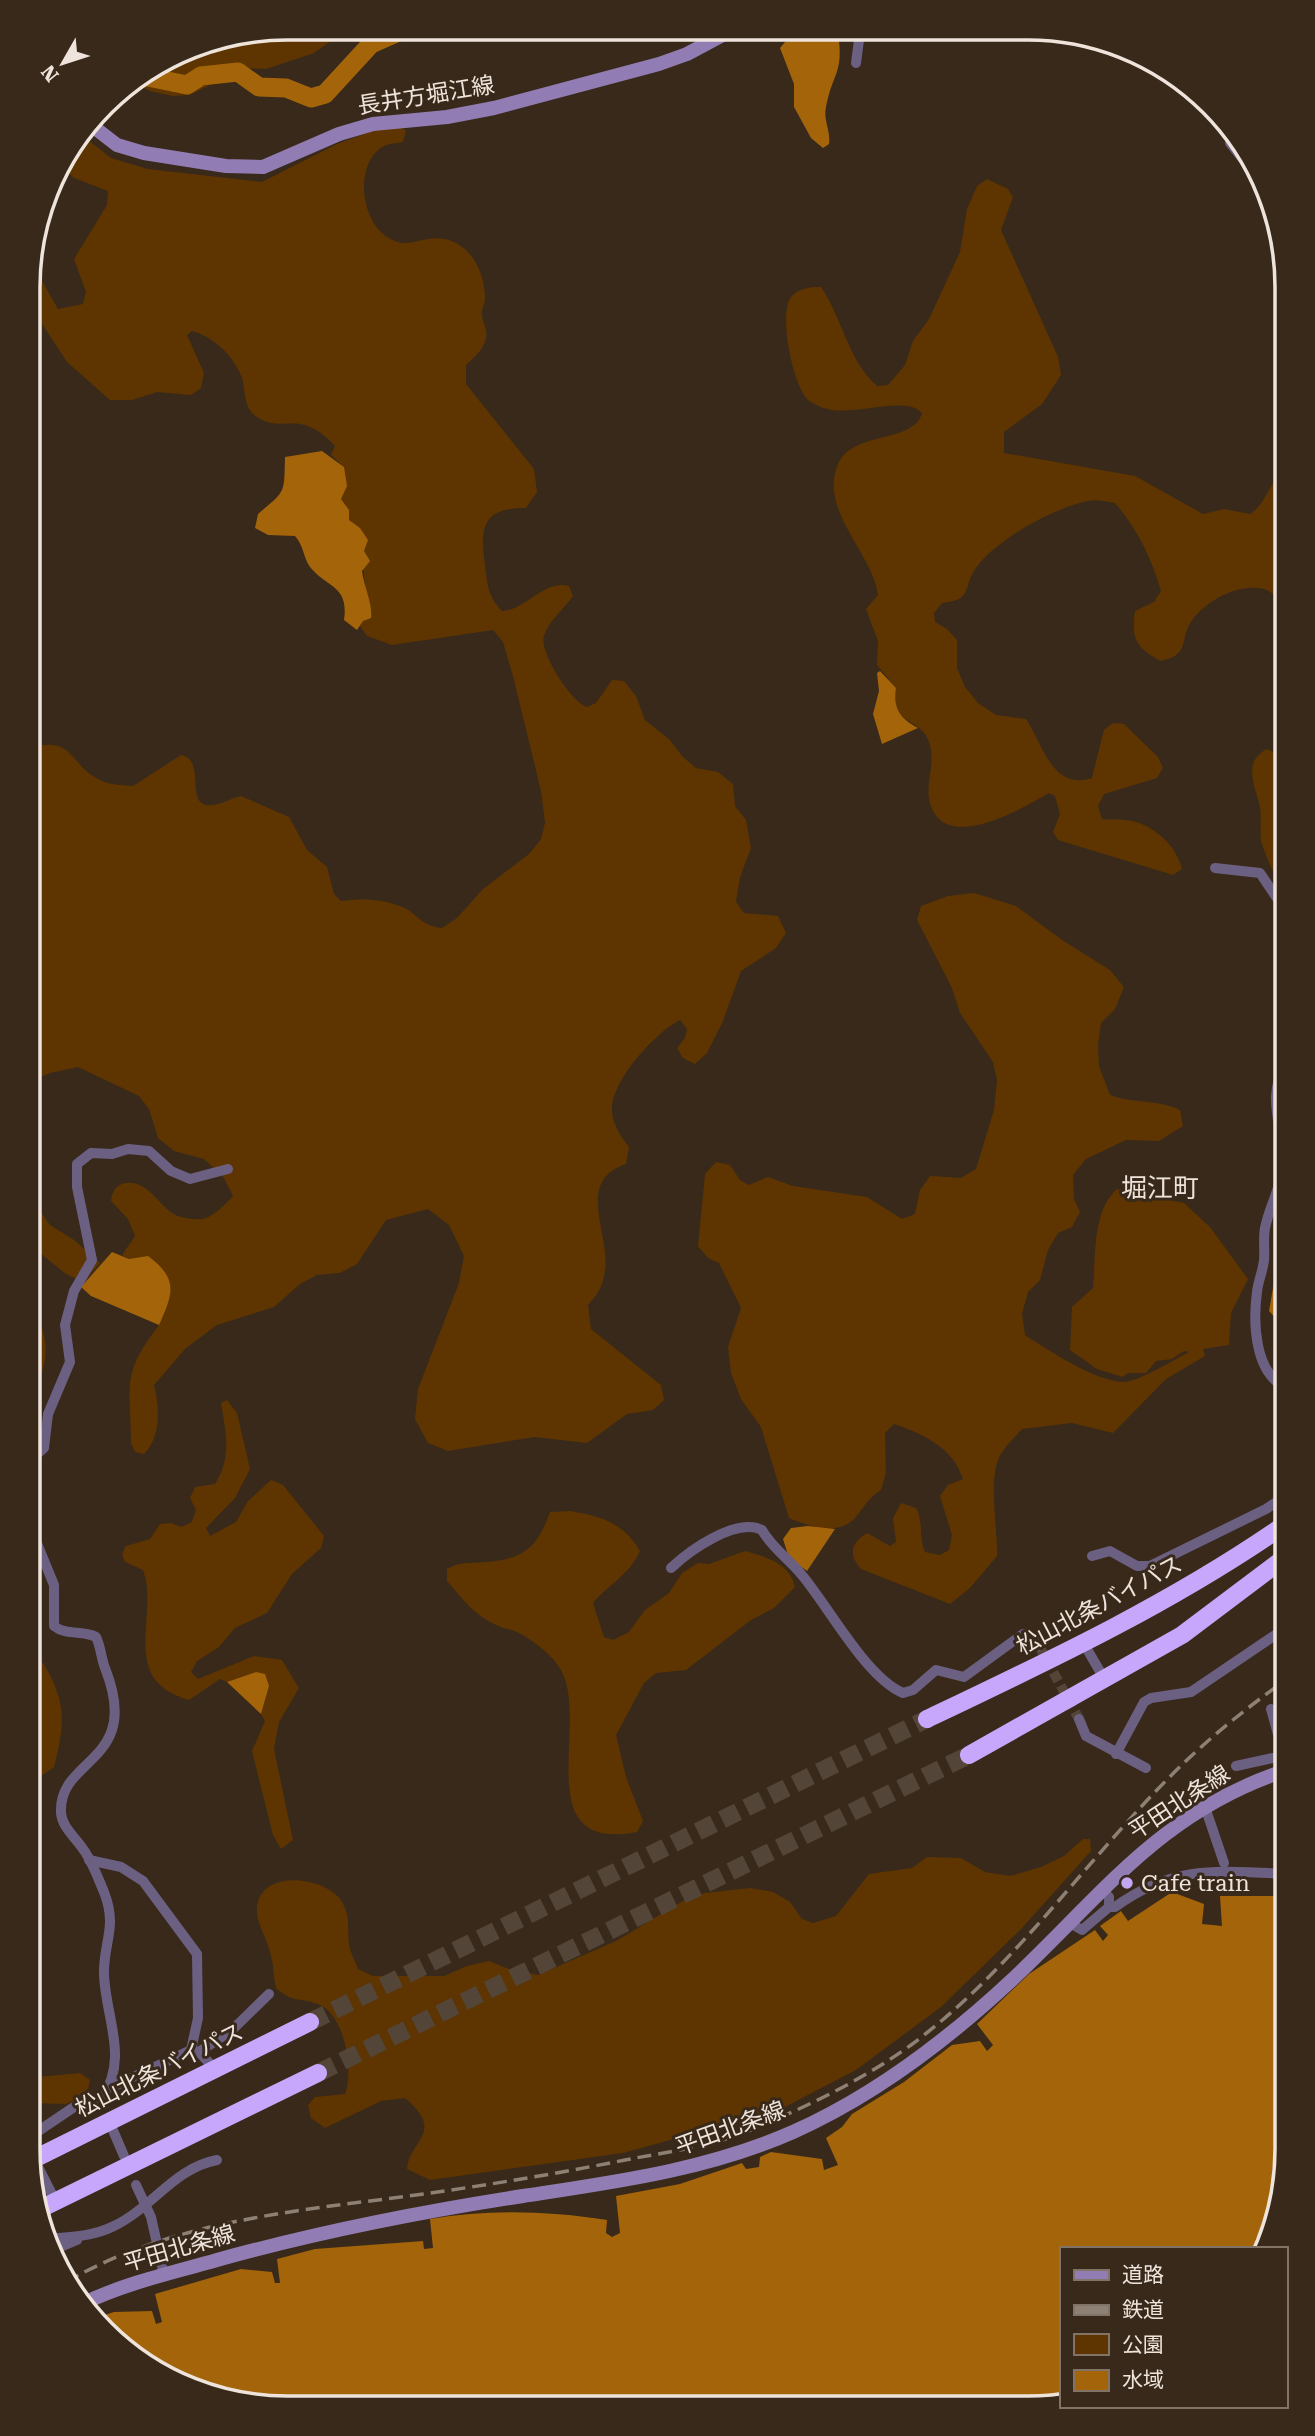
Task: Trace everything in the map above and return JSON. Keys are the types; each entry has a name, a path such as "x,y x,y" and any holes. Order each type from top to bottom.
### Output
{"highway":[{"name":"松山北条バイパス","path":"927,1719 1084,1644 1162,1603 1274,1532"},
{"path":"969,1755 1181,1635 1274,1565"},
{"name":"松山北条バイパス","path":"40,2156 310,2022"},
{"path":"47,2206 318,2073"}],"main road":[{"name":"長井方堀江線","path":"97,130 117,145 144,153 226,166 263,167 339,134 373,124 469,113 659,64 687,54 712,40"},
{"name":"平田北条線","path":"91,2300 164,2275 400,2215 673,2173 791,2133 862,2096 947,2035 1014,1978 1127,1863 1205,1807 1274,1767"}],"street":[{"path":"856,63 859,40"},
{"path":"1216,868 1260,873 1275,895"},
{"path":"40,1452 44,1448 48,1414 70,1362 65,1325 74,1291 92,1260 77,1187 77,1164 91,1153 112,1154 134,1149 149,1151 171,1171 190,1180 228,1169"},
{"path":"1274,1379 1269,1375 1256,1329 1257,1292 1264,1262 1265,1229 1275,1195"},
{"path":"1092,1556 1110,1551 1137,1566 1150,1566 1274,1503"},
{"path":"671,1568 705,1541 750,1527 762,1530 772,1546 802,1575 873,1668 903,1693 913,1690 936,1670 964,1677 1023,1634 1032,1637 1039,1646"},
{"path":"40,1551 54,1585 54,1626 62,1631 87,1633 96,1637 112,1686 115,1723 93,1761 67,1785 62,1799 65,1825 89,1860 112,1919 104,1975 117,2045 113,2076 103,2102 83,2101 40,2130"},
{"path":"1116,1754 1144,1702 1151,1698 1191,1692 1274,1636"},
{"path":"1084,1644 1105,1680"},
{"path":"1271,1709 1274,1720"},
{"path":"1079,1719 1086,1736 1146,1768"},
{"path":"1236,1766 1274,1761"},
{"path":"1205,1807 1224,1863"},
{"path":"89,1860 121,1867 143,1881 197,1954 198,2018 195,2051"},
{"path":"1068,1922 1082,1930 1110,1907 1115,1907 1152,1884 1185,1873 1274,1874"},
{"path":"1101,1889 1109,1897 1110,1907"},
{"path":"108,2090 195,2051 232,2030 269,1994"},
{"path":"195,2051 215,2069"},
{"path":"112,2128 124,2156"},
{"path":"61,2247 113,2227 190,2168 217,2160"},
{"path":"42,2177 56,2202"},
{"path":"136,2185 145,2204 164,2275"},
{"path":"57,2238 83,2237"}],"green space":[{"path":"331,41 314,53 266,69 246,68 189,95 173,96 142,87 164,73 208,53 255,42"},
{"path":"397,126 406,130 403,142 382,147 367,167 364,193 371,218 378,229 393,240 403,243 428,239 452,241 470,254 484,287 482,319 486,341 466,365 466,384 534,469 537,492 526,508 511,509 492,516 484,530 484,552 491,595 502,611 519,606 551,587 569,586 573,596 553,620 544,636 546,653 558,676 573,696 587,707 596,703 612,680 624,681 636,696 645,720 670,740 682,756 696,768 718,772 733,784 735,806 746,820 751,848 740,877 736,902 744,913 778,916 786,933 776,948 741,971 723,1021 707,1053 695,1064 683,1058 677,1048 685,1038 687,1029 680,1020 648,1045 628,1071 614,1096 613,1119 629,1147 626,1164 610,1172 602,1183 598,1196 605,1271 600,1289 588,1305 591,1329 661,1385 664,1400 653,1410 627,1414 587,1443 535,1437 448,1451 428,1443 415,1419 418,1389 459,1283 464,1256 449,1225 428,1209 386,1220 357,1264 340,1273 317,1275 300,1284 274,1307 217,1325 186,1348 154,1385 158,1422 154,1439 144,1454 135,1452 131,1443 130,1381 138,1357 159,1325 141,1258 129,1259 122,1255 135,1236 128,1219 111,1201 113,1193 122,1184 139,1184 176,1215 197,1219 212,1215 233,1196 224,1178 204,1159 174,1151 158,1138 149,1109 139,1096 78,1067 40,1077 40,746 55,745 63,748 100,780 133,786 181,755 193,765 196,792 204,804 213,805 241,796 289,817 307,850 327,867 334,894 341,901 365,899 388,902 403,907 429,925 442,928 457,918 483,889 529,854 541,839 545,823 541,791 513,676 503,642 493,630 392,645 367,636 360,626 366,599 360,528 348,520 349,510 341,499 344,467 331,455 335,446 322,434 302,424 276,424 252,413 247,404 242,378 234,362 215,343 192,331 187,335 204,373 201,388 191,395 157,392 132,400 110,400 67,362 40,322 41,278 58,309 83,304 86,292 74,259 107,205 108,191 74,178 69,173 89,140 111,158 148,169 262,182 337,144 372,131"},
{"path":"987,179 1008,189 1013,197 1001,230 1058,357 1061,375 1042,404 1004,432 1004,453 1135,476 1203,514 1224,509 1250,514 1261,503 1275,481 1275,595 1264,589 1254,588 1223,595 1197,614 1187,629 1180,651 1170,658 1160,661 1137,641 1134,629 1135,611 1154,602 1161,591 1143,544 1115,503 1088,501 1059,510 1027,526 985,557 972,575 963,596 942,603 934,613 935,622 947,629 957,640 957,668 965,687 978,703 996,715 1026,719 1050,763 1067,778 1092,778 1104,730 1113,723 1124,724 1158,757 1163,768 1157,778 1104,794 1098,806 1102,819 1135,822 1161,836 1174,851 1182,869 1173,875 1058,840 1053,832 1060,814 1055,796 1049,793 986,823 953,826 940,820 931,806 928,791 932,758 929,742 919,728 901,715 895,700 896,688 877,665 878,641 866,609 878,595 867,563 841,515 835,498 834,481 838,464 846,453 856,446 908,429 917,423 922,413 904,406 828,409 808,400 797,380 789,350 787,306 797,292 821,287 859,364 877,386 888,385 905,365 913,341 929,319 960,252 967,209 977,186"},
{"path":"1267,749 1275,753 1275,874 1262,844 1260,807 1252,775 1252,767 1259,754"},
{"path":"974,893 1016,906 1062,940 1110,970 1124,987 1115,1009 1101,1023 1098,1045 1099,1066 1110,1095 1163,1104 1180,1110 1183,1126 1159,1141 1126,1140 1086,1159 1073,1175 1074,1199 1080,1212 1072,1227 1058,1233 1048,1250 1040,1280 1028,1292 1022,1314 1025,1335 1076,1366 1119,1382 1145,1375 1189,1352 1184,1351 1172,1359 1156,1361 1146,1373 1128,1373 1123,1377 1097,1369 1070,1350 1072,1307 1093,1288 1099,1222 1109,1198 1117,1189 1184,1203 1210,1227 1248,1279 1231,1313 1229,1345 1203,1349 1205,1356 1166,1379 1113,1433 1072,1423 1022,1429 1001,1454 997,1464 994,1503 997,1556 970,1588 950,1604 861,1569 854,1558 853,1549 857,1541 867,1533 890,1546 896,1542 893,1518 901,1503 916,1508 925,1552 940,1555 949,1550 952,1535 940,1496 948,1485 963,1479 952,1459 936,1444 916,1432 894,1424 885,1433 886,1473 881,1490 868,1500 852,1521 844,1526 826,1528 789,1518 761,1427 741,1399 731,1373 728,1347 741,1308 719,1263 708,1258 698,1246 705,1174 716,1162 730,1165 740,1180 749,1185 768,1177 793,1186 867,1197 902,1219 915,1214 920,1190 930,1176 961,1178 976,1169 994,1110 997,1080 993,1062 960,1013 952,988 917,920 921,906 948,896"},
{"path":"40,1211 50,1225 74,1240 100,1263 83,1282 66,1274 40,1253"},
{"path":"40,1323 46,1348 40,1377"},
{"path":"227,1400 237,1413 250,1469 235,1498 206,1528 210,1536 236,1522 248,1501 271,1480 283,1485 324,1536 321,1548 292,1574 267,1613 235,1628 219,1647 197,1661 191,1672 198,1679 254,1656 282,1660 299,1688 279,1722 274,1749 293,1840 281,1849 273,1835 252,1751 265,1721 261,1714 269,1686 256,1672 227,1682 220,1679 189,1700 167,1691 154,1678 147,1662 147,1588 143,1570 125,1562 122,1554 126,1546 150,1539 160,1524 171,1523 181,1527 192,1522 196,1510 190,1498 195,1487 215,1484 224,1464 226,1445 221,1403"},
{"path":"570,1511 611,1522 634,1541 640,1551 625,1573 593,1603 604,1637 613,1640 629,1632 645,1610 669,1593 682,1573 698,1563 709,1564 745,1551 783,1567 795,1587 774,1608 751,1620 686,1670 656,1673 644,1683 616,1735 626,1777 643,1821 637,1832 604,1833 583,1823 572,1805 569,1780 569,1695 559,1666 531,1640 480,1616 447,1581 447,1569 452,1566 510,1558 519,1554 540,1535 550,1512"},
{"path":"40,1663 43,1663 56,1690 62,1725 54,1767 40,1777"},
{"path":"1083,1839 1090,1839 1091,1851 1022,1928 941,2007 856,2070 779,2110 623,2153 430,2180 407,2169 424,2128 417,2110 405,2098 381,2101 325,2128 311,2118 308,2105 315,2097 345,2094 348,2084 348,2059 345,2045 336,2020 329,2011 313,2002 288,1997 276,1988 273,1964 257,1913 259,1899 265,1890 275,1884 287,1881 313,1883 335,1894 342,1902 347,1914 350,1949 358,1969 373,1976 444,1976 467,1966 489,1961 511,1970 538,1975 616,1941 683,1901 705,1893 750,1888 773,1892 790,1902 802,1919 813,1923 836,1916 869,1874 912,1868 927,1857 961,1858 985,1872 1010,1876 1041,1867 1064,1856"},
{"path":"80,2073 90,2080 87,2094 66,2104 40,2103 40,2077"}],"water":[{"path":"839,40 839,65 825,112 829,144 823,148 811,138 794,107 794,84 780,48 785,42"},
{"path":"322,451 344,467 347,486 341,499 349,510 349,520 360,528 368,540 364,551 370,561 362,571 371,618 363,621 357,630 344,620 345,609 340,593 310,567 295,536 268,535 255,528 258,514 282,491 285,457"},
{"path":"880,671 896,688 899,712 918,728 882,744 873,714 879,691 877,673"},
{"path":"112,1252 129,1259 148,1256 165,1272 169,1280 170,1296 159,1325 91,1296 81,1287"},
{"path":"1274,1279 1274,1317 1269,1311"},
{"path":"808,1526 835,1529 807,1571 789,1558 783,1539 791,1528"},
{"path":"256,1672 265,1674 269,1686 261,1714 227,1682"},
{"path":"1172,1892 1204,1904 1202,1924 1222,1926 1220,1896 1274,1896 1273,2181 1262,2228 1254,2247 1060,2247 1060,2394 255,2394 208,2383 164,2363 137,2345 105,2315 114,2312 152,2311 156,2324 162,2322 155,2294 241,2269 272,2272 275,2283 280,2283 277,2259 315,2249 423,2241 424,2249 433,2248 430,2219 518,2212 563,2215 607,2220 606,2233 612,2237 620,2233 616,2196 680,2184 742,2163 746,2169 759,2167 760,2157 771,2152 822,2159 824,2170 838,2165 826,2138 842,2127 852,2114 904,2082 952,2045 980,2041 987,2051 993,2045 977,2024 1029,1974 1095,1930 1103,1941 1108,1935 1100,1926 1121,1911 1128,1921"}],"waterway":[{"path":"155,79 187,85 201,76 238,72 259,87 286,88 311,98 325,94 371,44 378,41"}],"tunnel":[{"path":"1039,1646 1079,1719"},
{"path":"310,2022 927,1719"},
{"path":"318,2073 969,1755"}],"railway":[{"path":"76,2277 145,2246 229,2223 569,2171 687,2148 749,2131 812,2103 892,2058 950,2014 1020,1944 1153,1794 1212,1738 1274,1689"}],"place":[{"name":"Cafe train","path":"1127,1883"}],"district":[{"name":"堀江町","path":"1160,1188"}]}
